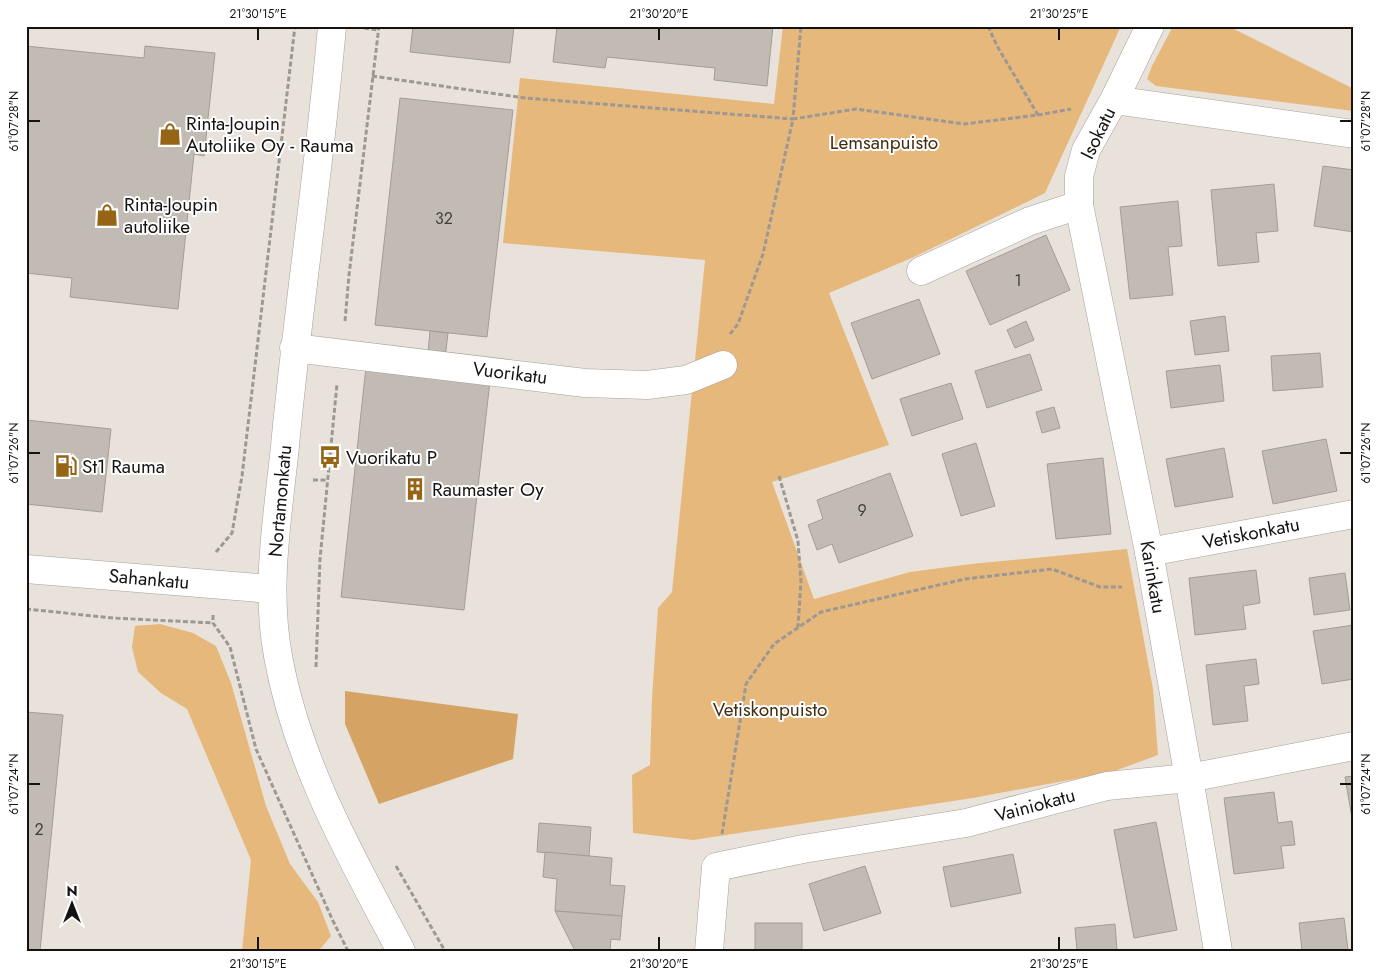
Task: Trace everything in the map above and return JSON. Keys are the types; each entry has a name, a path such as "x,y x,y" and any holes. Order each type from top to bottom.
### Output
{"street":[{"name":"Nortamonkatu","path":"332,26 294,348 271,589 277,654 290,712 328,812 401,951"},
{"path":"1114,100 1150,26"},
{"name":"Isokatu","path":"1080,205 1079,176 1086,150 1114,100 1354,134"},
{"path":"921,271 1030,221 1080,205"},
{"name":"Karinkatu","path":"1080,205 1149,552 1218,951"},
{"name":"Vuorikatu","path":"294,348 341,352 585,383 647,385 686,380 722,365"},
{"name":"Vetiskonkatu","path":"1149,552 1354,514"},
{"name":"Sahankatu","path":"26,569 271,589"},
{"name":"Vainiokatu","path":"716,867 803,849 966,823 1108,786 1189,778 1354,746"},
{"path":"709,951 716,867"}],"path":[{"path":"295,26 242,476 232,533 215,553 212,623 230,647 256,749 348,951"},
{"path":"316,668 320,559 336,389 378,26"},
{"path":"722,365 718,349 738,324 763,254 794,119 801,26"},
{"path":"988,26 997,46 1038,115"},
{"path":"372,76 525,98 794,119 856,109 964,124 1038,115 1114,100"},
{"path":"779,476 798,541 801,582 798,628"},
{"path":"716,867 746,684 774,644 821,612 965,579 1052,569 1100,587 1155,586"},
{"path":"26,609 113,618 212,623"},
{"path":"391,858 445,951"}],"green space":[{"path":"783,26 1121,26 1045,193 914,257 829,293 889,445 772,482 814,599 910,572 971,564 1127,549 1153,689 1158,755 1112,772 973,798 693,840 633,833 632,775 650,765 658,608 672,592 705,260 503,243 520,78 774,104"},
{"path":"1173,26 1228,26 1354,89 1354,111 1156,86 1147,79"},
{"path":"160,624 193,633 216,646 231,683 266,806 290,864 318,902 331,936 321,948 314,951 242,951 251,860 187,709 161,693 138,672 132,647 135,626"}],"shaded area":[{"path":"345,691 518,714 513,759 379,804 345,724"}],"building":[{"path":"413,26 514,26 510,63 410,52"},
{"path":"557,26 773,26 767,86 714,80 715,68 607,57 605,68 553,62"},
{"name":"Rinta-Joupin autoliike","path":"26,46 144,58 145,46 215,53 204,156 194,154 178,309 70,297 72,278 26,273"},
{"path":"400,98 513,110 487,337 375,325"},
{"path":"1323,166 1354,170 1354,232 1314,226"},
{"path":"1274,184 1278,231 1256,233 1259,262 1218,266 1211,190"},
{"path":"1178,201 1182,246 1168,247 1173,295 1130,299 1120,207"},
{"path":"1046,235 1070,290 990,325 966,271"},
{"path":"919,299 940,354 872,379 851,323"},
{"path":"1225,316 1229,351 1195,355 1190,321"},
{"path":"1026,321 1034,340 1015,348 1007,330"},
{"path":"430,331 448,333 443,376 426,374"},
{"path":"1320,353 1323,387 1273,391 1271,356"},
{"path":"1030,354 1042,390 987,408 975,371"},
{"path":"1220,365 1224,401 1171,408 1166,371"},
{"name":"Raumaster Oy","path":"366,367 490,381 464,610 341,597"},
{"path":"951,383 963,419 912,436 900,399"},
{"path":"1054,407 1060,428 1042,433 1036,412"},
{"name":"St1 Rauma","path":"26,420 111,429 102,512 26,504"},
{"path":"1326,439 1337,491 1273,504 1262,451"},
{"path":"976,443 995,506 961,516 942,454"},
{"path":"1224,448 1233,497 1175,507 1166,459"},
{"path":"1103,458 1111,534 1056,539 1047,464"},
{"path":"890,473 913,536 839,563 832,544 817,550 808,525 823,519 817,500"},
{"path":"1256,570 1260,603 1243,606 1246,629 1195,635 1189,578"},
{"path":"1345,573 1350,610 1314,615 1309,578"},
{"path":"1354,625 1354,679 1322,684 1313,631"},
{"path":"1256,659 1259,684 1244,686 1248,721 1213,725 1206,665"},
{"path":"26,712 63,715 40,951 26,951"},
{"path":"1354,776 1354,824 1353,824 1345,777"},
{"path":"1274,792 1278,823 1292,821 1295,845 1281,846 1284,868 1234,874 1224,798"},
{"path":"1156,822 1177,930 1134,938 1114,830"},
{"path":"539,823 591,827 589,856 537,852"},
{"path":"545,852 612,858 610,885 625,886 622,916 555,911 557,879 543,877"},
{"path":"1013,854 1021,893 951,907 943,867"},
{"path":"865,866 881,913 824,931 809,884"},
{"path":"555,911 622,916 620,940 611,939 610,951 575,951"},
{"path":"1344,918 1348,950 1302,951 1299,923"},
{"path":"755,923 802,923 802,951 755,951"},
{"path":"1115,924 1117,950 1077,951 1075,928"}],"place":[{"name":"Rinta-Joupin Autoliike Oy - Rauma","path":"170,134"},
{"name":"Rinta-Joupin autoliike","path":"107,215"},
{"name":"Vuorikatu P","path":"330,457"},
{"name":"St1 Rauma","path":"66,466"},
{"name":"Raumaster Oy","path":"415,489"}],"park label":[{"name":"Lemsanpuisto","path":"884,142"},
{"name":"Vetiskonpuisto","path":"770,709"}]}
